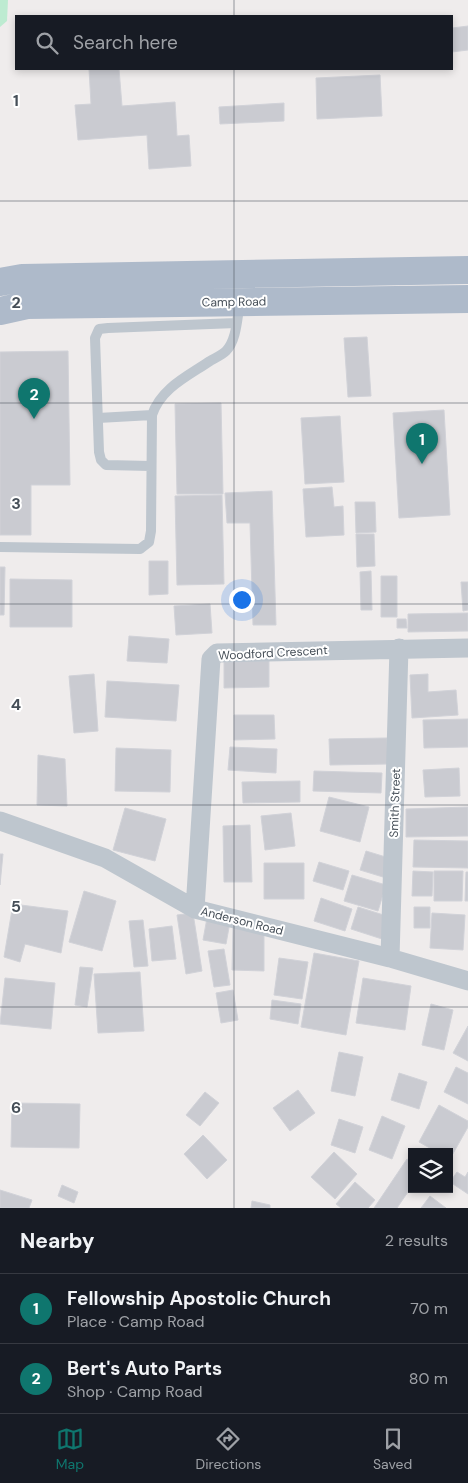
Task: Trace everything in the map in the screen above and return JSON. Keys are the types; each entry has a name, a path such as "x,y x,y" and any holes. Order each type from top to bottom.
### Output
{"main road":[{"path":"0,282 22,278 468,270"},
{"path":"354,272 354,300"},
{"name":"Camp Road","path":"0,311 27,305 238,313 354,300 468,299"}],"street":[{"name":"Woodford Crescent","path":"196,909 211,659 213,655 217,653 399,648 468,648"},
{"name":"Smith Street","path":"390,958 399,648"},
{"name":"Anderson Road","path":"0,821 105,858 196,909 390,958 468,981"}],"lane":[{"path":"0,547 140,550 149,542 151,531 152,415 155,406 161,397 175,384 227,350 233,341 238,313 99,329 95,338 99,452 101,460 106,465 151,466"},
{"path":"98,418 152,415"}],"green space":[{"path":"0,0 8,0 7,21 0,27"}],"building":[{"path":"468,26 468,50 453,52 453,28"},
{"path":"89,70 119,70 122,106 175,102 177,136 189,135 191,166 149,169 147,135 78,140 75,105 91,104"},
{"path":"380,75 382,116 317,119 316,78"},
{"path":"284,103 284,121 220,124 219,107"},
{"path":"367,337 371,396 348,397 344,338"},
{"path":"68,351 70,485 31,485 31,535 0,535 0,352"},
{"path":"221,403 223,494 177,494 175,404"},
{"path":"444,410 450,515 399,518 393,413"},
{"path":"340,416 344,482 305,484 301,418"},
{"path":"332,487 334,507 343,506 344,535 306,537 303,489"},
{"path":"272,491 276,625 253,625 250,523 227,523 225,493"},
{"path":"222,495 224,584 177,585 175,496"},
{"path":"355,502 375,502 376,532 356,533"},
{"path":"356,534 374,534 375,566 357,567"},
{"path":"149,561 168,561 168,594 149,595"},
{"path":"0,567 5,567 4,615 0,615"},
{"path":"371,571 372,610 361,610 360,572"},
{"path":"381,576 397,576 397,617 381,617"},
{"path":"10,579 72,580 72,627 10,627"},
{"path":"461,582 468,582 468,610 463,611"},
{"path":"210,604 212,633 176,635 174,606"},
{"path":"468,613 468,631 408,632 408,614"},
{"path":"397,619 406,619 407,628 397,628"},
{"path":"129,636 169,639 167,663 127,661"},
{"path":"269,661 269,687 224,688 224,662"},
{"path":"94,674 98,731 74,733 69,676"},
{"path":"428,674 428,692 456,690 458,715 412,718 410,675"},
{"path":"107,681 179,685 176,721 105,717"},
{"path":"234,715 274,715 275,739 234,740"},
{"path":"468,719 468,747 424,748 423,720"},
{"path":"387,738 388,764 330,765 329,739"},
{"path":"230,747 277,749 276,773 228,770"},
{"path":"116,748 171,750 170,792 115,791"},
{"path":"38,755 65,759 67,806 37,805"},
{"path":"459,768 460,796 425,797 423,770"},
{"path":"314,771 382,773 381,793 313,791"},
{"path":"300,781 300,802 243,803 242,782"},
{"path":"329,797 369,807 360,842 320,831"},
{"path":"468,807 468,836 406,837 406,809"},
{"path":"125,808 166,819 155,861 113,850"},
{"path":"291,813 295,846 265,850 261,816"},
{"path":"250,825 252,882 224,882 223,826"},
{"path":"414,840 468,841 468,868 413,867"},
{"path":"366,851 389,858 383,877 360,870"},
{"path":"0,854 3,854 0,885"},
{"path":"319,862 349,871 343,890 313,881"},
{"path":"264,863 304,863 304,899 264,899"},
{"path":"413,871 433,872 432,896 412,896"},
{"path":"434,871 463,871 462,901 434,901"},
{"path":"466,872 468,872 468,901 465,901"},
{"path":"352,875 386,885 378,911 344,901"},
{"path":"84,891 116,901 102,951 69,942"},
{"path":"321,898 352,909 345,931 314,921"},
{"path":"13,904 68,911 61,953 25,944 20,962 4,957"},
{"path":"358,907 390,917 382,939 351,929"},
{"path":"414,907 430,907 430,928 414,928"},
{"path":"193,913 202,971 186,974 177,915"},
{"path":"432,913 465,915 463,950 430,948"},
{"path":"207,918 230,922 226,944 203,940"},
{"path":"143,920 148,966 134,967 129,921"},
{"path":"172,926 176,959 152,961 149,929"},
{"path":"233,927 264,928 264,971 232,970"},
{"path":"224,949 230,985 214,987 208,951"},
{"path":"314,953 359,961 346,1035 301,1027"},
{"path":"279,958 308,962 302,999 274,995"},
{"path":"80,967 93,968 87,1007 75,1005"},
{"path":"140,972 144,1031 98,1033 94,974"},
{"path":"5,978 55,983 51,1029 0,1024"},
{"path":"363,978 411,986 405,1030 356,1023"},
{"path":"233,990 238,1020 221,1023 216,993"},
{"path":"272,1000 301,1004 298,1024 270,1019"},
{"path":"431,1004 453,1010 444,1050 422,1045"},
{"path":"468,1026 468,1061 453,1053"},
{"path":"339,1052 363,1057 355,1096 331,1091"},
{"path":"456,1067 468,1073 468,1104 444,1092"},
{"path":"399,1073 427,1082 419,1109 391,1100"},
{"path":"298,1090 315,1113 290,1131 273,1108"},
{"path":"205,1092 219,1103 200,1126 186,1115"},
{"path":"12,1103 80,1104 79,1148 11,1147"},
{"path":"439,1105 468,1121 468,1127 453,1154 453,1148 430,1148 419,1142"},
{"path":"382,1116 405,1126 392,1159 369,1150"},
{"path":"339,1119 363,1127 355,1153 331,1145"},
{"path":"203,1135 227,1160 207,1179 184,1154"},
{"path":"334,1152 357,1174 335,1199 311,1177"},
{"path":"408,1160 408,1192 397,1208 374,1208"},
{"path":"457,1172 465,1177 468,1172 468,1194 453,1184 453,1178"},
{"path":"355,1182 375,1200 368,1208 341,1208 336,1204"},
{"path":"62,1185 78,1192 74,1203 58,1196"},
{"path":"0,1190 32,1200 29,1208 0,1208"},
{"path":"430,1196 446,1208 421,1208"},
{"path":"252,1201 270,1205 270,1208 251,1208"}],"place":[{"name":"Bert's Auto Parts","path":"34,419"},
{"name":"Fellowship Apostolic Church","path":"422,464"}]}
